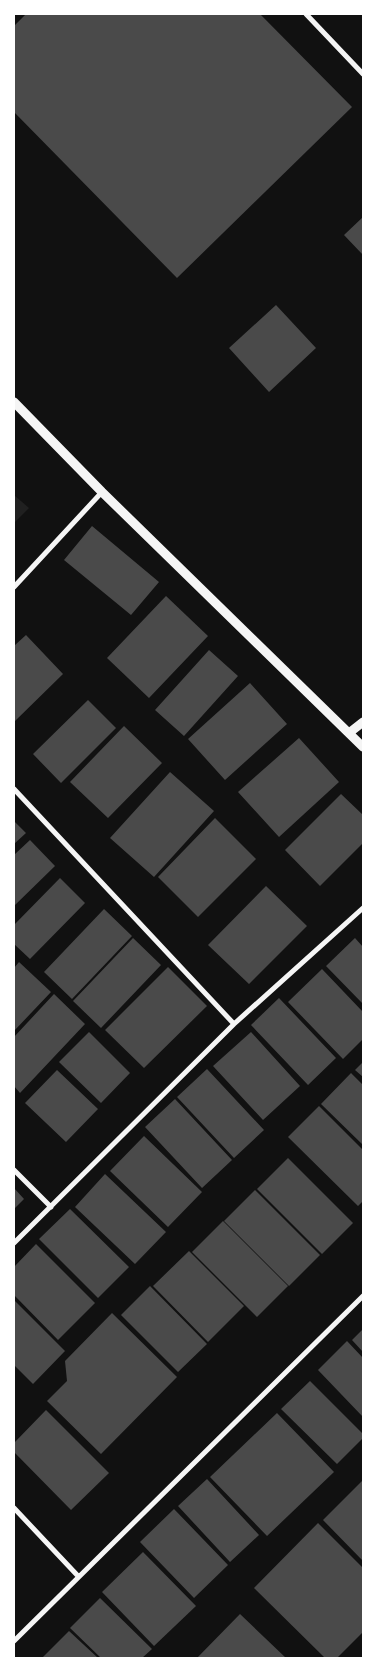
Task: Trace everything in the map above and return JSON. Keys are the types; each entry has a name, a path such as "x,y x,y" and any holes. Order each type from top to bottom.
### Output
{"street":[{"path":"306,14 363,74"},
{"path":"14,402 102,492 363,747"},
{"path":"14,587 102,492"},
{"path":"349,733 363,722"},
{"path":"14,789 234,1024"},
{"path":"14,1243 234,1024 363,908"},
{"path":"14,1170 51,1207"},
{"path":"14,1641 363,1296"},
{"path":"14,1508 78,1576"}],"shaded area":[{"path":"14,495 29,508 14,523"}],"building":[{"path":"26,14 260,14 352,107 177,278 14,112 14,26"},
{"path":"363,217 363,255 344,235"},
{"path":"276,305 316,348 269,392 229,348"},
{"path":"92,526 159,582 131,615 64,560"},
{"path":"166,596 208,636 149,698 107,658"},
{"path":"26,635 63,674 14,722 14,646"},
{"path":"209,650 238,676 184,736 155,710"},
{"path":"250,683 287,724 225,780 188,739"},
{"path":"88,700 116,728 61,783 33,754"},
{"path":"124,726 162,763 108,818 70,782"},
{"path":"299,738 339,782 279,837 238,792"},
{"path":"170,772 214,811 154,877 110,838"},
{"path":"341,794 363,815 363,843 320,886 285,850"},
{"path":"215,818 256,859 198,917 158,877"},
{"path":"14,821 26,833 14,844"},
{"path":"30,840 55,866 14,906 14,855"},
{"path":"60,878 85,903 30,959 14,944 14,925"},
{"path":"266,886 307,926 249,984 208,945"},
{"path":"104,909 132,936 72,999 44,972"},
{"path":"133,938 161,965 101,1028 73,1001"},
{"path":"355,938 363,947 363,1004 326,966"},
{"path":"19,962 51,992 14,1031 14,968"},
{"path":"168,967 207,1006 144,1068 105,1030"},
{"path":"322,969 363,1012 363,1039 343,1059 288,1002"},
{"path":"54,994 85,1024 20,1093 14,1086 14,1037"},
{"path":"279,998 336,1058 308,1085 251,1025"},
{"path":"89,1032 130,1073 101,1103 59,1062"},
{"path":"251,1032 300,1086 263,1120 213,1066"},
{"path":"363,1062 363,1077 355,1070"},
{"path":"207,1069 264,1130 234,1158 177,1097"},
{"path":"57,1070 98,1109 66,1142 25,1103"},
{"path":"351,1073 363,1085 363,1145 321,1104"},
{"path":"175,1099 232,1160 202,1188 145,1127"},
{"path":"319,1106 363,1150 363,1201 358,1206 288,1137"},
{"path":"144,1136 202,1192 168,1227 110,1171"},
{"path":"288,1158 353,1223 322,1254 257,1189"},
{"path":"105,1174 166,1232 135,1264 75,1207"},
{"path":"14,1188 24,1199 14,1209"},
{"path":"255,1190 320,1255 289,1286 224,1221"},
{"path":"70,1209 129,1267 98,1298 39,1239"},
{"path":"223,1221 288,1286 257,1317 192,1252"},
{"path":"36,1244 95,1303 58,1340 14,1295 14,1267"},
{"path":"189,1251 244,1306 208,1342 153,1286"},
{"path":"150,1286 207,1344 178,1372 121,1315"},
{"path":"14,1300 65,1351 33,1384 14,1365"},
{"path":"112,1313 177,1377 101,1454 47,1401 67,1381 65,1361"},
{"path":"363,1329 363,1352 352,1340"},
{"path":"347,1341 363,1358 363,1417 318,1370"},
{"path":"310,1381 363,1434 363,1438 337,1464 281,1409"},
{"path":"46,1410 109,1473 71,1510 14,1452 14,1443"},
{"path":"277,1413 334,1472 267,1536 210,1477"},
{"path":"207,1479 259,1535 230,1562 178,1506"},
{"path":"363,1480 363,1561 323,1520"},
{"path":"174,1509 228,1565 194,1598 140,1542"},
{"path":"318,1523 363,1568 363,1632 337,1658 325,1658 254,1588"},
{"path":"143,1552 196,1606 154,1646 102,1592"},
{"path":"100,1598 152,1649 142,1658 101,1658 70,1628"},
{"path":"240,1614 286,1658 197,1658"},
{"path":"69,1631 98,1658 42,1658"}]}
